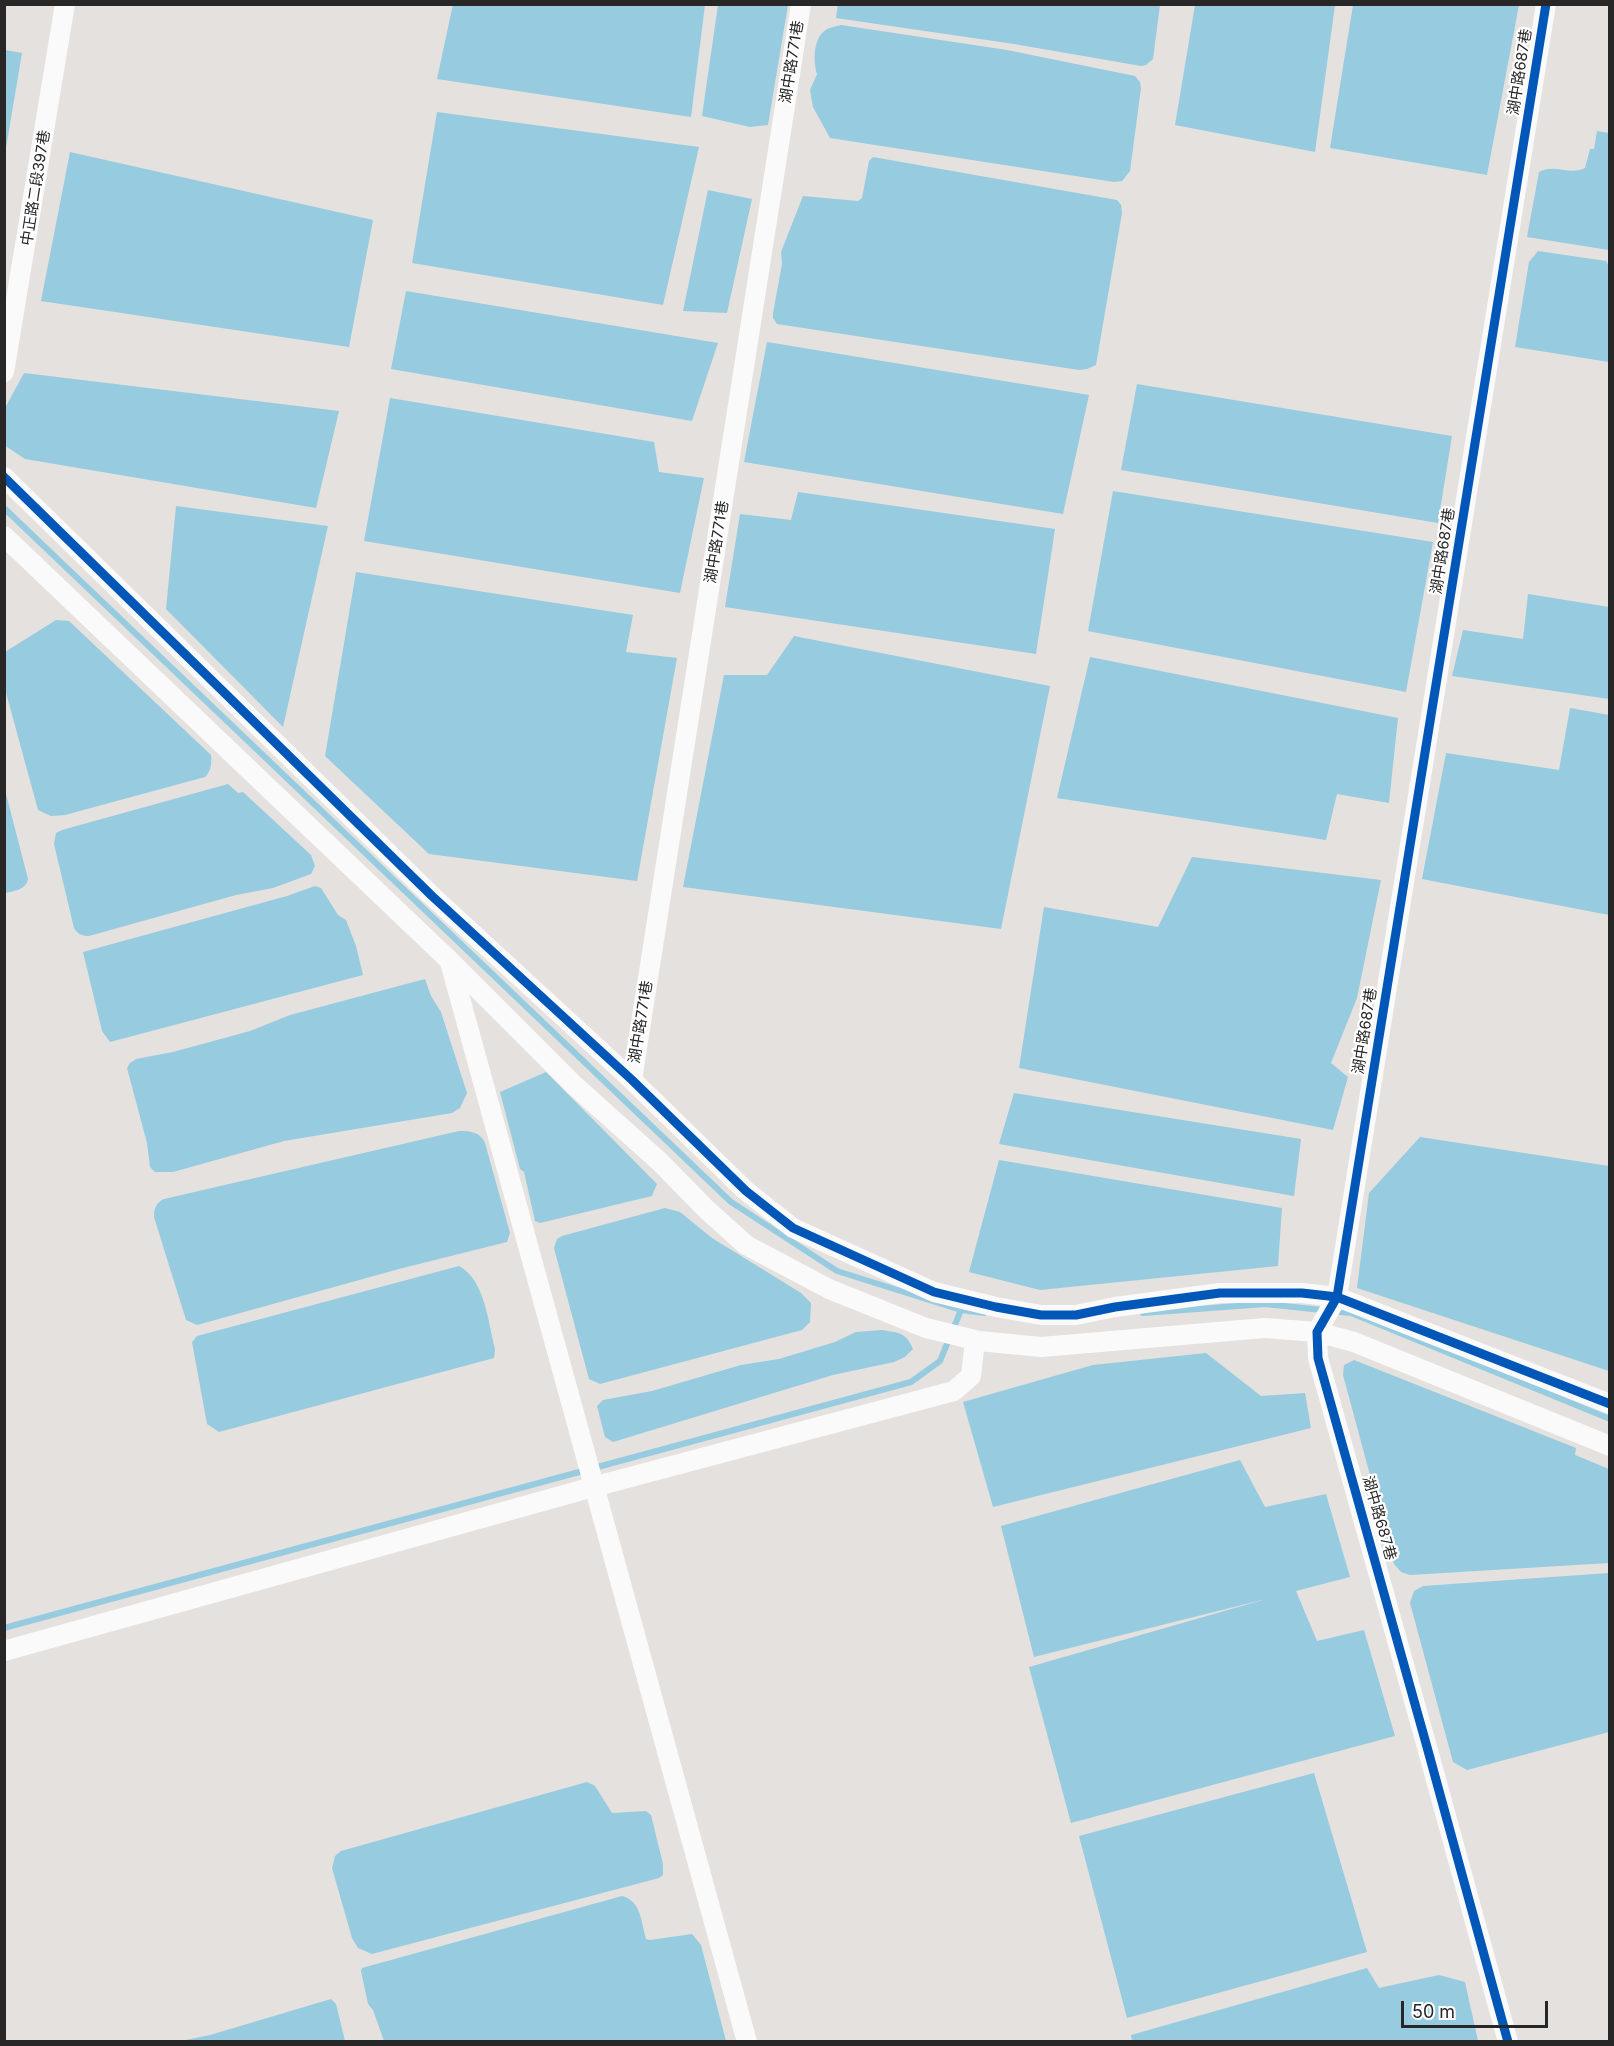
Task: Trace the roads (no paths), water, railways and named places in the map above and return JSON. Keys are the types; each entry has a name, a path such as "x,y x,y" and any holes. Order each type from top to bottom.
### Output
{"street":[{"name":"中正路二段397巷","path":"4,372 65,4"},
{"name":"湖中路771巷","path":"632,1080 801,4"},
{"name":"湖中路687巷","path":"1508,2042 1431,1758 1318,1358 1317,1332 1337,1297 1546,4"},
{"path":"4,477 432,896 632,1080 746,1191 794,1228 934,1292 1041,1315 1076,1315 1115,1307 1220,1293 1302,1293 1337,1297 1610,1404"},
{"path":"4,536 449,960 574,1085 660,1162 706,1209 746,1245 829,1289 926,1329 975,1340 1041,1347 1265,1328 1317,1332 1354,1342 1610,1446"},
{"path":"449,960 747,2042"},
{"path":"4,1651 593,1487 954,1391 971,1376 975,1340"}],"water":[{"path":"453,4 705,5 691,117 437,79"},
{"path":"838,4 1160,5 1153,59 1141,66 1014,44 836,18"},
{"path":"718,5 788,5 768,125 750,127 702,116"},
{"path":"1195,5 1335,5 1315,152 1175,125"},
{"path":"1353,5 1519,5 1487,175 1330,148"},
{"path":"841,25 1007,50 1135,76 1141,88 1130,171 1122,181 1114,182 830,138 813,107 810,90 817,74 815,56 819,38 827,29"},
{"path":"4,50 22,53 5,154"},
{"path":"437,112 699,147 663,305 412,263"},
{"path":"1597,131 1609,133 1609,250 1527,237 1539,172 1550,169 1574,171 1585,168 1590,149 1594,149"},
{"path":"70,152 373,220 349,347 41,301"},
{"path":"873,157 1117,200 1121,205 1122,213 1096,365 1079,370 777,324 773,313 782,264 781,252 803,196 858,201 862,198 869,161"},
{"path":"708,190 752,199 727,313 683,311"},
{"path":"1538,251 1606,261 1609,266 1609,362 1515,347 1529,262"},
{"path":"406,291 718,343 692,421 391,369"},
{"path":"767,342 1089,395 1063,514 744,462"},
{"path":"24,373 339,411 316,508 25,459 4,445 5,408"},
{"path":"1137,384 1452,436 1438,523 1121,470"},
{"path":"390,398 654,442 659,472 704,478 680,593 364,541"},
{"path":"1113,491 1433,542 1406,692 1088,631"},
{"path":"798,492 1055,529 1036,654 725,607 740,514 791,520"},
{"path":"176,506 328,526 283,727 166,609"},
{"path":"356,572 633,615 626,652 677,658 637,881 429,854 325,756"},
{"path":"1528,594 1609,607 1609,699 1452,676 1463,630 1523,639"},
{"path":"56,620 69,621 211,755 211,767 205,777 65,815 51,816 38,810 5,689 5,652"},
{"path":"794,636 1050,686 1001,929 683,887 724,675 767,675"},
{"path":"1090,657 1398,718 1389,803 1337,794 1326,840 1057,798"},
{"path":"1570,708 1609,715 1609,915 1422,879 1446,753 1559,770"},
{"path":"228,784 238,793 243,792 311,855 315,866 311,874 273,888 236,895 89,936 77,932 74,928 54,844 56,833"},
{"path":"4,786 28,879 22,888 5,893"},
{"path":"1192,857 1381,880 1357,998 1331,1063 1348,1077 1333,1130 1019,1068 1044,907 1158,927"},
{"path":"315,886 321,888 338,915 346,920 356,946 363,975 110,1042 102,1031 83,952 287,896"},
{"path":"425,979 431,996 441,1012 467,1093 460,1108 452,1113 284,1141 173,1172 155,1172 150,1167 147,1143 127,1068 130,1063 136,1059 173,1052 250,1031 290,1015"},
{"path":"546,1072 657,1184 652,1196 540,1223 535,1221 524,1172 520,1169 500,1092"},
{"path":"1014,1093 1301,1139 1294,1196 999,1144"},
{"path":"459,1131 475,1133 481,1136 485,1143 510,1233 507,1242 399,1269 197,1325 186,1320 154,1217 156,1206 161,1201"},
{"path":"1420,1137 1609,1166 1609,1371 1357,1288 1369,1193"},
{"path":"999,1160 1282,1208 1278,1266 1040,1290 969,1272"},
{"path":"665,1208 680,1212 712,1238 801,1293 811,1303 810,1322 802,1330 600,1384 589,1379 554,1248 557,1239"},
{"path":"459,1266 468,1272 480,1291 495,1349 494,1358 219,1432 207,1424 192,1342 197,1336"},
{"path":"882,1330 905,1336 913,1349 905,1357 894,1362 833,1375 613,1442 605,1437 597,1406 603,1400 652,1391 741,1365 779,1359 835,1342 856,1332"},
{"path":"1206,1353 1261,1396 1305,1393 1311,1428 993,1507 963,1402 1093,1365"},
{"path":"1354,1360 1576,1448 1575,1455 1609,1469 1609,1563 1410,1575 1401,1572 1394,1564 1343,1375 1344,1365"},
{"path":"1240,1460 1265,1507 1326,1494 1350,1577 1296,1591 1317,1641 1364,1630 1395,1736 1071,1823 1029,1667 1266,1599 1034,1657 1001,1526"},
{"path":"1609,1573 1609,1732 1467,1770 1453,1762 1410,1603 1414,1591 1423,1586"},
{"path":"1314,1773 1367,1952 1127,2018 1079,1836"},
{"path":"587,1782 595,1786 612,1813 646,1811 651,1815 663,1864 663,1875 659,1878 372,1954 358,1948 352,1938 332,1868 335,1856 341,1851"},
{"path":"622,1896 637,1907 646,1939 692,1934 701,1945 726,2041 384,2041 373,2010 368,2004 362,1968"},
{"path":"1367,1968 1379,1988 1439,1975 1465,1982 1478,2041 1132,2041 1131,2035"},
{"path":"331,1999 336,2004 345,2041 181,2041 210,2035"}],"waterway":[{"path":"4,508 731,1202 837,1271 961,1310 984,1313"},
{"path":"1143,1313 1265,1304 1351,1313 1610,1419"},
{"path":"4,1628 911,1382 940,1361 961,1310"}]}
